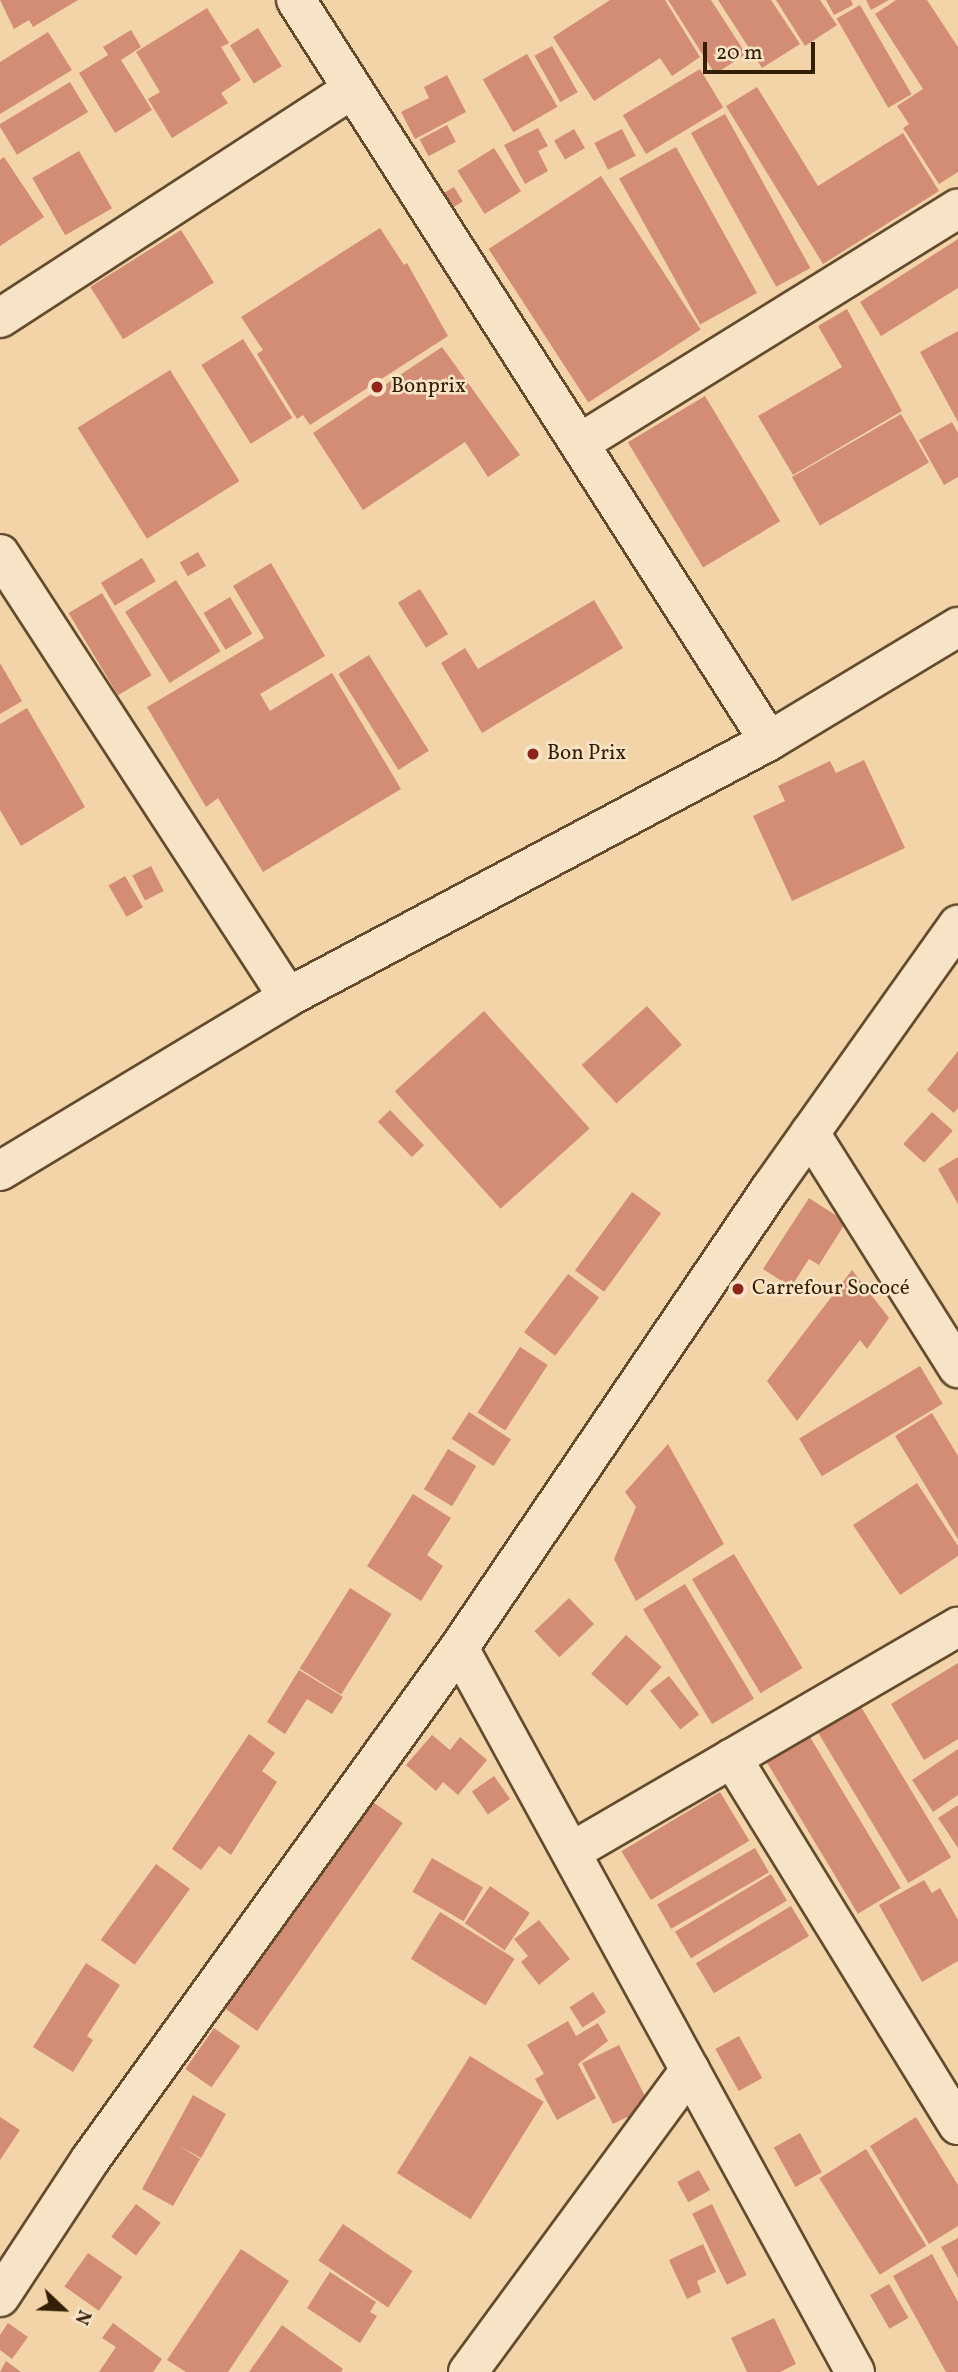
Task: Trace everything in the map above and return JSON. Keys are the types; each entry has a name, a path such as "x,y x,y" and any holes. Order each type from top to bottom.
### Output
{"street":[{"path":"296,0 769,741"},
{"path":"0,318 352,89"},
{"path":"580,443 958,209"},
{"path":"0,554 288,997"},
{"path":"0,1171 288,997 769,741 958,627"},
{"path":"0,2297 90,2160 459,1648 810,1133 958,926"},
{"path":"810,1133 958,1368"},
{"path":"571,1852 958,1627"},
{"path":"459,1648 855,2372"},
{"path":"732,1758 958,2124"},
{"path":"468,2372 690,2070"}],"building":[{"path":"0,0 78,0 33,27 29,20 14,29"},
{"path":"610,0 665,0 700,57 672,76 660,58 594,101 553,37"},
{"path":"668,0 711,0 746,54 715,74"},
{"path":"718,0 771,0 800,44 762,68"},
{"path":"776,0 820,0 837,25 805,46"},
{"path":"826,0 851,0 853,5 834,15"},
{"path":"866,0 889,0 871,10"},
{"path":"896,0 927,0 958,47 958,172 939,184 903,128 909,124 897,106 923,89 875,14"},
{"path":"860,5 912,94 888,108 837,18"},
{"path":"207,8 229,43 221,47 241,80 221,93 228,103 172,138 148,99 160,92 136,52"},
{"path":"258,28 282,66 254,84 230,45"},
{"path":"131,30 141,47 121,60 152,110 115,133 79,73 108,55 103,47"},
{"path":"48,32 72,70 0,114 0,62"},
{"path":"552,46 578,92 560,102 535,56"},
{"path":"527,54 558,107 513,132 483,80"},
{"path":"700,69 723,108 646,154 623,115"},
{"path":"447,75 466,112 415,139 401,112 429,98 424,87"},
{"path":"70,82 88,112 17,155 0,124"},
{"path":"757,87 818,186 903,133 939,191 823,264 726,106"},
{"path":"725,114 810,268 776,287 691,133"},
{"path":"447,125 456,142 429,156 420,140"},
{"path":"538,128 548,146 538,151 548,171 525,184 504,145"},
{"path":"574,129 585,148 565,160 554,141"},
{"path":"622,129 636,156 608,170 594,143"},
{"path":"676,147 757,293 700,325 619,179"},
{"path":"494,148 521,191 485,214 458,171"},
{"path":"79,151 112,208 65,235 32,178"},
{"path":"4,157 44,217 0,246 0,160"},
{"path":"601,176 701,329 588,402 489,249"},
{"path":"454,187 463,202 450,209 441,195"},
{"path":"380,228 404,265 407,263 448,336 310,425 303,415 297,419 257,354 263,350 241,317"},
{"path":"181,230 214,283 123,339 90,287"},
{"path":"958,239 958,288 881,336 860,302"},
{"path":"847,309 902,411 793,475 758,416 842,367 818,326"},
{"path":"958,331 958,422 920,352"},
{"path":"243,339 292,418 251,444 201,365"},
{"path":"442,347 520,455 488,477 465,442 363,510 313,433"},
{"path":"170,370 239,481 147,539 78,428"},
{"path":"705,396 780,521 703,567 628,442"},
{"path":"901,414 929,462 820,525 792,477"},
{"path":"952,422 958,433 958,477 944,485 919,440"},
{"path":"198,552 206,566 188,576 180,562"},
{"path":"142,558 156,581 115,606 101,583"},
{"path":"271,563 325,656 260,694 270,711 332,673 401,789 263,872 218,798 206,807 147,707 264,638 233,586"},
{"path":"176,580 221,651 170,683 125,612"},
{"path":"420,589 448,634 426,648 398,603"},
{"path":"102,593 151,675 118,695 69,613"},
{"path":"230,597 252,634 226,650 203,613"},
{"path":"594,600 623,648 482,733 441,663 465,648 478,669"},
{"path":"369,655 429,751 398,770 338,674"},
{"path":"0,663 22,701 0,714"},
{"path":"27,708 85,807 21,846 0,810 0,724"},
{"path":"864,760 905,848 792,901 753,816 785,801 778,786 830,761 836,773"},
{"path":"151,866 164,891 145,900 132,876"},
{"path":"125,876 143,907 127,917 109,886"},
{"path":"647,1006 682,1045 616,1104 582,1065"},
{"path":"484,1011 590,1128 501,1209 395,1091"},
{"path":"958,1051 958,1108 954,1113 927,1090"},
{"path":"390,1110 424,1145 412,1157 378,1122"},
{"path":"932,1112 953,1131 924,1163 903,1144"},
{"path":"958,1157 958,1204 938,1169"},
{"path":"632,1192 661,1213 604,1292 575,1270"},
{"path":"809,1198 846,1222 819,1265 809,1259 791,1287 763,1269"},
{"path":"852,1270 889,1318 867,1349 860,1340 797,1421 767,1381"},
{"path":"568,1274 599,1297 555,1356 524,1332"},
{"path":"520,1347 548,1365 505,1430 478,1412"},
{"path":"920,1366 943,1404 822,1476 799,1439"},
{"path":"469,1412 511,1439 494,1466 452,1439"},
{"path":"932,1413 958,1456 958,1539 895,1436"},
{"path":"668,1444 724,1544 636,1601 614,1559 636,1507 625,1492"},
{"path":"448,1449 476,1466 452,1506 424,1489"},
{"path":"917,1483 958,1546 958,1556 900,1595 853,1525"},
{"path":"413,1494 451,1518 427,1555 443,1566 421,1601 367,1566"},
{"path":"734,1554 803,1668 760,1693 692,1579"},
{"path":"685,1584 754,1699 712,1724 643,1609"},
{"path":"350,1588 392,1614 341,1695 300,1669"},
{"path":"569,1598 594,1624 559,1657 534,1631"},
{"path":"626,1635 662,1667 627,1706 591,1674"},
{"path":"958,1663 958,1739 924,1760 891,1704"},
{"path":"299,1670 343,1697 332,1714 307,1699 285,1734 267,1722"},
{"path":"669,1676 699,1715 680,1729 650,1691"},
{"path":"858,1702 951,1857 908,1883 815,1728"},
{"path":"807,1732 901,1888 858,1914 764,1758"},
{"path":"249,1734 275,1753 262,1771 277,1782 231,1855 219,1846 201,1870 172,1849"},
{"path":"432,1735 450,1750 460,1737 487,1760 458,1795 443,1782 436,1791 406,1765"},
{"path":"958,1749 958,1795 933,1812 912,1780"},
{"path":"494,1776 510,1799 488,1814 472,1791"},
{"path":"720,1792 749,1841 651,1900 621,1851"},
{"path":"370,1800 403,1823 257,2031 224,2008"},
{"path":"958,1805 958,1848 938,1818"},
{"path":"755,1848 769,1872 671,1929 657,1904"},
{"path":"432,1858 483,1888 464,1921 412,1892"},
{"path":"156,1864 190,1889 135,1965 101,1940"},
{"path":"771,1874 787,1901 691,1958 675,1932"},
{"path":"924,1880 932,1893 940,1888 958,1920 958,1961 922,1982 879,1905"},
{"path":"490,1886 530,1913 505,1950 465,1923"},
{"path":"791,1906 809,1936 714,1993 696,1963"},
{"path":"440,1912 515,1959 485,2005 411,1959"},
{"path":"539,1920 570,1959 539,1985 521,1962 528,1956 514,1939"},
{"path":"86,1963 120,1985 87,2036 93,2040 73,2072 33,2047"},
{"path":"593,1992 606,2012 583,2027 570,2007"},
{"path":"568,2021 576,2036 598,2023 608,2041 578,2064 596,2098 557,2120 535,2079 544,2074 527,2045"},
{"path":"214,2028 240,2046 212,2087 185,2069"},
{"path":"739,2036 762,2078 739,2091 715,2049"},
{"path":"619,2045 654,2114 632,2125 627,2117 613,2124 582,2063"},
{"path":"470,2056 544,2102 471,2219 397,2173"},
{"path":"193,2095 226,2114 201,2158 178,2145 200,2159 173,2206 142,2189"},
{"path":"0,2117 20,2130 0,2160"},
{"path":"916,2117 958,2185 958,2226 929,2244 870,2146"},
{"path":"800,2133 822,2172 796,2187 774,2148"},
{"path":"866,2149 926,2246 880,2275 819,2178"},
{"path":"699,2170 710,2190 688,2202 677,2182"},
{"path":"136,2204 161,2223 136,2255 111,2237"},
{"path":"712,2204 747,2275 727,2285 692,2214"},
{"path":"343,2224 413,2271 388,2307 318,2260"},
{"path":"958,2238 958,2278 941,2247"},
{"path":"703,2244 716,2272 697,2281 701,2292 687,2299 669,2260"},
{"path":"241,2249 289,2281 228,2372 186,2372 167,2360"},
{"path":"88,2253 122,2277 99,2311 64,2287"},
{"path":"932,2254 958,2302 958,2372 946,2372 893,2276"},
{"path":"330,2272 376,2302 370,2312 377,2316 360,2343 307,2308"},
{"path":"889,2284 908,2318 889,2329 870,2295"},
{"path":"774,2318 796,2364 780,2372 747,2372 731,2338"},
{"path":"8,2323 28,2337 12,2359 0,2350 0,2335"},
{"path":"113,2323 162,2359 153,2372 99,2372 116,2347 102,2338"},
{"path":"282,2325 343,2369 341,2372 249,2372"},
{"path":"6,2361 21,2372 0,2372"}],"place":[{"name":"Bonprix","path":"377,387"},
{"name":"Bon Prix","path":"533,754"},
{"name":"Carrefour Sococé","path":"738,1289"}]}
